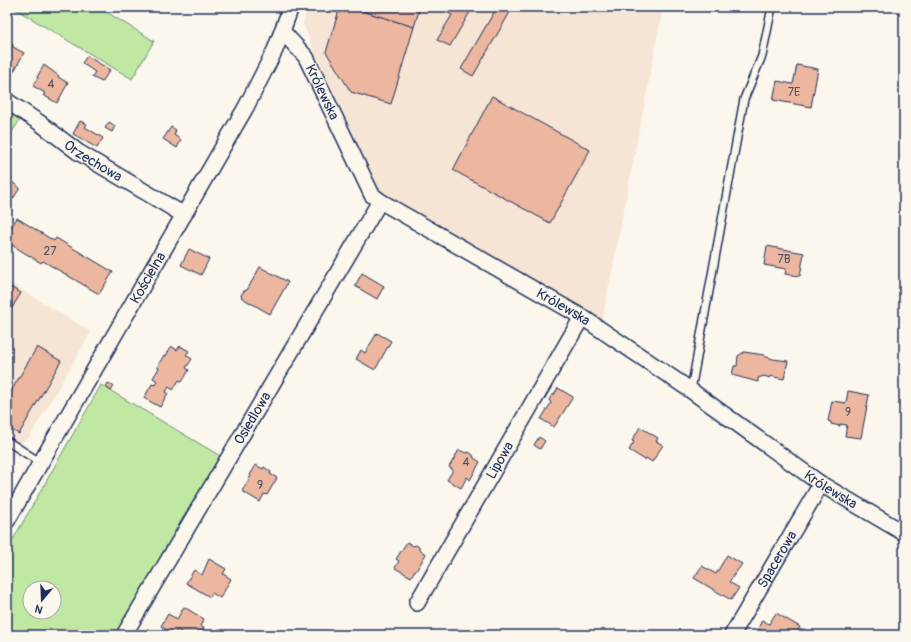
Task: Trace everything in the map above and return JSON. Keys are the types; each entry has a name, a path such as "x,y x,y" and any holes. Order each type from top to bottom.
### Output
{"street":[{"name":"Kościelna","path":"7,521 257,88 291,7"},
{"name":"Królewska","path":"282,31 306,57 372,195 582,317 691,390 821,484 904,533"},
{"name":"Orzechowa","path":"7,101 40,123 78,152 184,215"},
{"name":"Osiedlowa","path":"124,635 380,201"},
{"name":"Lipowa","path":"417,603 582,317"},
{"name":"Spacerowa","path":"732,635 821,484"}],"lane":[{"path":"691,390 744,99 762,56 772,7"},
{"path":"7,441 41,463"}],"shaded area":[{"path":"307,7 663,7 602,322 381,193 303,25"},
{"path":"7,281 91,332 29,438 22,442 7,467"}],"green space":[{"path":"12,7 105,7 103,10 154,41 132,79"},
{"path":"7,110 21,118 7,140"},
{"path":"101,385 222,457 118,635 11,635 7,633 7,550"}],"building":[{"path":"340,7 350,7 414,27 391,104 351,92 326,52"},
{"path":"350,7 420,7 414,27"},
{"path":"449,7 473,7 450,46 437,40 452,15 446,12"},
{"path":"497,7 513,7 473,76 461,69"},
{"path":"8,42 13,45 13,47 24,53 13,73 7,69"},
{"path":"87,56 110,70 102,82 92,77 95,72 82,63"},
{"path":"44,65 68,83 57,103 43,95 45,93 33,86"},
{"path":"797,65 818,69 811,107 773,100 777,81 793,84"},
{"path":"492,96 590,150 550,223 453,170"},
{"path":"80,121 87,124 85,127 103,138 97,148 73,134"},
{"path":"109,122 115,126 112,132 105,128"},
{"path":"171,127 176,130 174,135 181,140 177,148 163,139"},
{"path":"9,180 20,188 13,199 7,195 7,183"},
{"path":"17,218 54,241 56,238 113,272 99,294 43,261 41,263 7,242 7,234"},
{"path":"767,246 804,253 800,276 785,274 786,269 764,265"},
{"path":"189,249 209,259 201,275 181,265"},
{"path":"260,267 288,282 270,314 242,298 241,295 247,290"},
{"path":"362,273 384,286 377,299 355,286"},
{"path":"7,285 21,293 7,316"},
{"path":"377,333 391,341 375,370 356,359 361,350 365,353"},
{"path":"171,346 177,350 180,346 189,351 186,355 192,359 186,368 189,370 182,382 179,380 173,390 169,387 166,392 168,393 160,407 144,398 152,384 155,385 157,381 153,378 159,368 157,367 164,355 166,356"},
{"path":"37,347 61,361 19,434 7,427 7,398"},
{"path":"744,352 788,361 784,379 764,376 758,378 758,382 732,375 734,366 737,366 738,356"},
{"path":"108,383 114,386 111,391 106,387"},
{"path":"558,388 573,397 554,427 541,419 551,403 549,400"},
{"path":"848,391 869,395 861,438 845,436 847,425 840,424 840,426 831,424 831,422 828,421 832,401 846,403"},
{"path":"640,427 658,438 656,441 663,445 652,462 646,458 645,460 629,450"},
{"path":"539,437 545,441 540,449 534,445"},
{"path":"459,450 466,453 469,452 480,462 470,480 467,477 461,488 447,480 453,470 449,467"},
{"path":"256,465 263,469 264,467 271,472 270,474 277,478 267,495 264,494 260,502 242,491"},
{"path":"407,542 413,546 416,545 419,547 419,550 426,554 411,577 395,568 399,561 396,559"},
{"path":"727,555 742,564 729,582 739,588 731,600 694,578 702,566 716,574"},
{"path":"209,559 226,569 223,574 231,579 220,598 212,593 210,597 186,583 194,570 202,575"},
{"path":"184,607 204,619 200,626 204,628 200,635 186,635 177,630 174,635 161,626 168,614 177,619"},
{"path":"776,613 800,627 797,632 801,635 769,635 758,629 762,620 769,624"}]}
